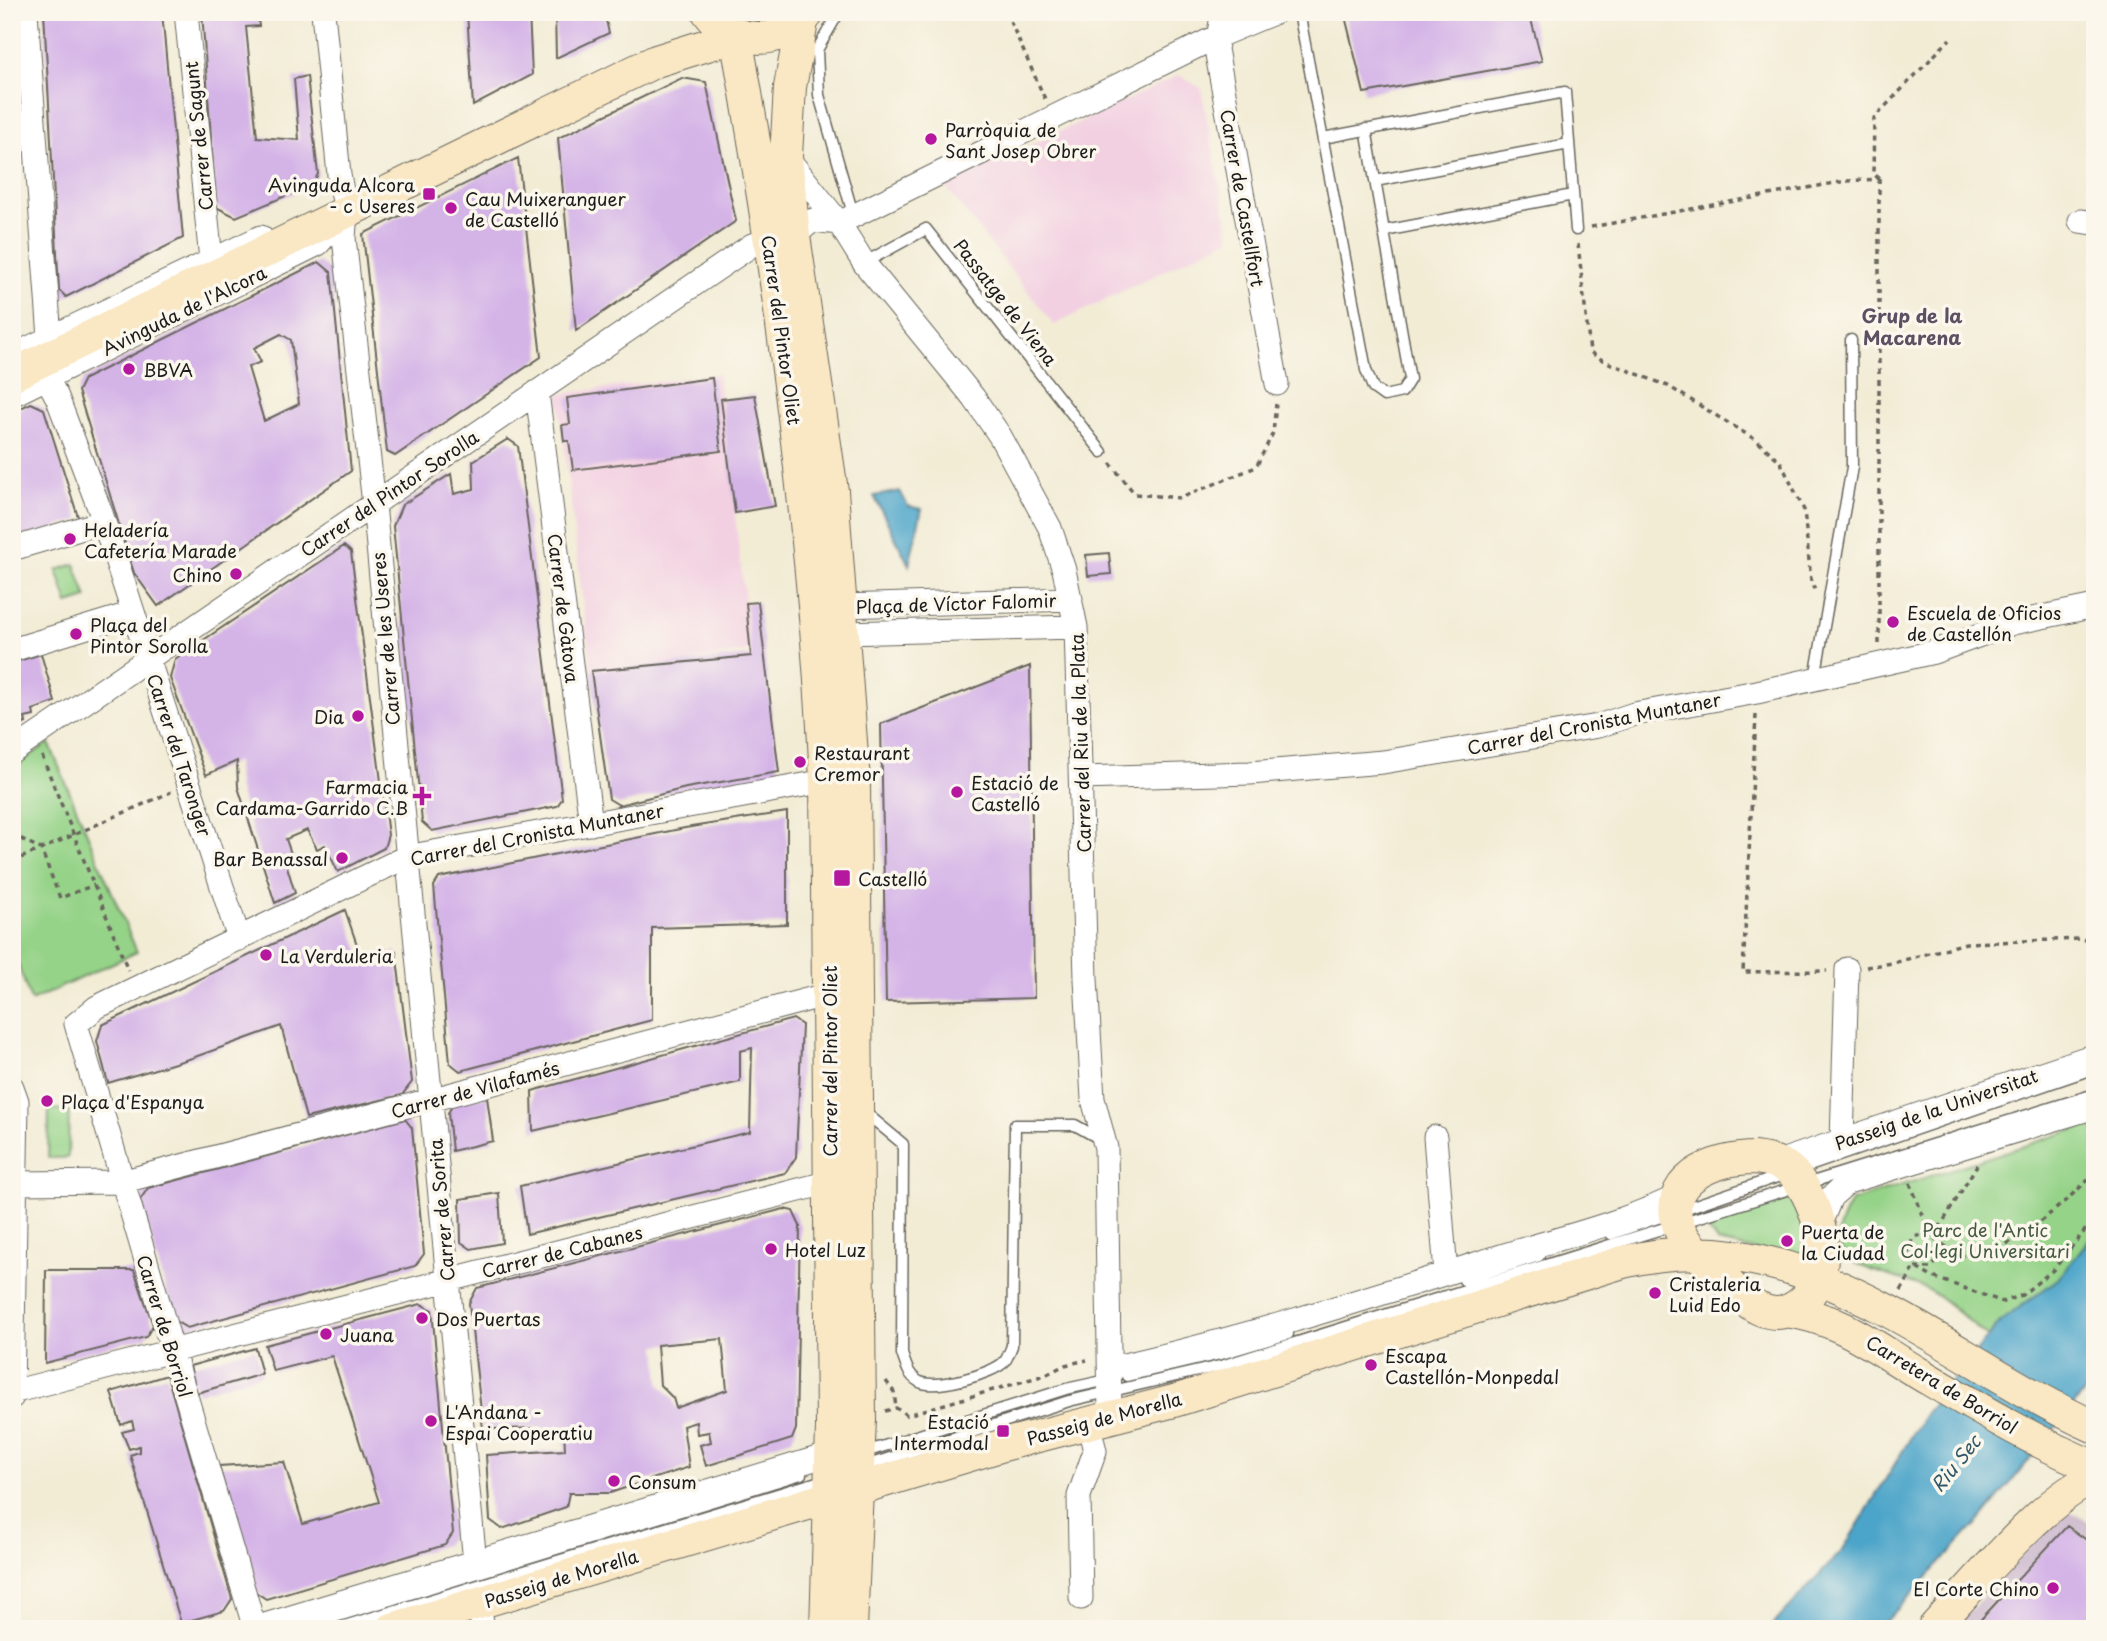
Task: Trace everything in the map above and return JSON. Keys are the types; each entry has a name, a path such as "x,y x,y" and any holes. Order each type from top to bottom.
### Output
{"main road":[{"name":"Avinguda de l'Alcora","path":"656,61 686,32 695,12"},
{"path":"708,12 715,23 736,36 771,38 805,17"},
{"name":"Carrer del Pintor Oliet","path":"805,17 790,87 782,239 804,493 835,622 854,781 857,1107 843,1470"},
{"name":"Avinguda de l'Alcora","path":"27,377 346,212 656,61 736,36"},
{"name":"Carrer del Pintor Oliet","path":"736,36 782,239"},
{"name":"Carrer del Pintor Oliet","path":"835,622 826,780 830,1182 843,1470"},
{"path":"1679,1210 1688,1181 1708,1165 1742,1158 1791,1173 1818,1229 1822,1260 1820,1277 1805,1299 1786,1311"},
{"name":"Carretera de Borriol","path":"1679,1210 1696,1252 1751,1306 1762,1311 1807,1313 1844,1327 1944,1388 2050,1447 2089,1477"},
{"name":"Passeig de Morella","path":"393,1629 481,1616 843,1470 1106,1396 1229,1384 1623,1262 1657,1255 1696,1252 1748,1258 1820,1277"},
{"name":"Carretera de Borriol","path":"1820,1277 1868,1298 1967,1358 2081,1421"},
{"path":"1933,1629 2089,1477 2087,1444 2081,1421"},
{"path":"826,1629 843,1470"},
{"path":"843,1470 852,1629"}],"street":[{"path":"26,12 50,338"},
{"name":"Carrer de Sagunt","path":"186,12 211,260"},
{"name":"Carrer de les Useres","path":"323,12 339,175 346,212 344,238 374,504 406,858"},
{"name":"Carrer de Castellfort","path":"1220,12 1216,49 1277,384"},
{"path":"846,218 1218,36 1276,12"},
{"name":"Carrer del Riu de la Plata","path":"786,156 846,218 864,264 974,398 1000,436 1050,528 1071,600 1076,627 1086,979 1093,1099 1106,1148 1106,1396 1095,1451 1079,1496 1081,1598"},
{"name":"Avinguda de l'Alcora","path":"12,356 308,214 346,212"},
{"name":"Avinguda de l'Alcora","path":"12,395 27,377 318,244 346,212"},
{"name":"Carrer del Pintor Sorolla","path":"12,752 752,245 782,239 813,220 846,218"},
{"name":"Carrer del Taronger","path":"27,377 50,384 57,397 149,658 239,939"},
{"name":"Carrer de Gàtova","path":"537,392 591,824"},
{"path":"12,549 103,522"},
{"name":"Plaça de Víctor Falomir","path":"835,622 1071,600"},
{"name":"Carrer del Cronista Muntaner","path":"1082,778 1250,774 1383,762 1598,726 1634,714 1757,692 1934,652 2013,623 2095,606"},
{"path":"12,650 133,613"},
{"name":"Plaça de Víctor Falomir","path":"835,622 1076,627"},
{"name":"Carrer del Cronista Muntaner","path":"76,1024 97,1007 406,858 826,780"},
{"name":"Carrer de Sorita","path":"406,858 475,1563"},
{"path":"1842,1142 1847,969"},
{"name":"Carrer de Vilafamés","path":"15,1183 121,1182 829,995"},
{"name":"Carrer de Borriol","path":"76,1024 255,1629"},
{"name":"Passeig de la Universitat","path":"1791,1173 1842,1142 2095,1055"},
{"path":"12,1087 16,1101 12,1397"},
{"path":"1818,1229 1831,1197 1848,1182 2095,1107"},
{"path":"1435,1138 1446,1273"},
{"name":"Carrer de Cabanes","path":"12,1392 830,1182"},
{"name":"Passeig de Morella","path":"1106,1396 1195,1349 1632,1215 1679,1210"},
{"name":"Passeig de Morella","path":"255,1629 475,1563 843,1470"}],"lane":[{"path":"839,12 817,50 818,95 846,218"},
{"path":"1299,12 1366,370 1373,388 1384,396 1402,392 1410,379 1366,129"},
{"path":"1323,138 1564,92 1576,230"},
{"path":"1375,181 1569,144"},
{"path":"1384,231 1573,195"},
{"name":"Passatge de Viena","path":"864,264 926,229 1102,452"},
{"path":"1815,678 1852,467 1851,340"},
{"path":"334,1629 843,1470 915,1434 1066,1389 1106,1396 1221,1354 1791,1173 2095,1068"},
{"path":"1791,1173 2095,1094"},
{"path":"1074,1125 1093,1099"},
{"path":"857,1107 903,1144 902,1354 908,1371 919,1382 936,1386 993,1369 1006,1360 1012,1346 1014,1125 1074,1125 1096,1135 1106,1148"},
{"path":"296,1629 764,1488 843,1470"},
{"path":"1949,1629 1966,1612"}],"path":[{"path":"1006,12 1053,117"},
{"path":"1879,663 1878,178 1873,173 1874,118 1950,39"},
{"path":"1827,618 1811,581 1804,510 1780,461 1756,440 1668,386 1604,361 1590,352 1576,230 1846,181 1878,178"},
{"path":"1102,452 1135,494 1180,498 1256,467 1273,433 1277,384"},
{"path":"1757,692 1743,972 1807,973 1847,969 1893,963 1966,943 2081,939 2095,943"},
{"path":"34,737 136,988"},
{"path":"12,862 189,784"},
{"path":"12,834 41,849 60,898 94,885"},
{"path":"1934,1237 1979,1166 1968,1161"},
{"path":"2095,1173 2063,1205 1991,1253 1964,1256 1926,1234 1914,1237 1907,1246 1908,1258 1915,1267 1930,1276 2003,1302 2022,1295 2053,1270 2095,1218"},
{"path":"1909,1179 1925,1220 1926,1234"},
{"path":"1915,1267 1930,1268 1941,1258 1939,1243"},
{"path":"1900,1294 1915,1267"},
{"path":"907,1415 915,1434"}],"shaded area":[{"path":"1179,75 1201,88 1230,238 1054,325 945,186"},
{"path":"718,374 751,651 668,664 591,671 558,394"},
{"name":"El Corte Chino","path":"2066,1509 2095,1525 2095,1629 1953,1629"}],"green space":[{"path":"729,12 788,12 774,20 759,22 743,19"},
{"path":"75,564 87,598 68,604 57,570"},
{"path":"49,743 137,952 31,1001 12,948 12,768"},
{"path":"49,1109 69,1110 68,1158 48,1158"},
{"name":"Parc de l'Antic Col·legi Universitari","path":"2095,1123 2095,1232 2059,1279 2001,1321 1988,1337 1928,1290 1872,1270 1844,1254 1839,1241 1840,1224 1852,1201"},
{"path":"1792,1195 1803,1226 1804,1261 1718,1242 1702,1223"}],"water":[{"path":"900,491 908,506 922,509 909,565 874,496"},
{"name":"Riu Sec","path":"2095,1232 2095,1379 1982,1518 1879,1629 1769,1629 1842,1551 1925,1414 2001,1321 2058,1279"}],"building":[{"path":"44,12 162,12 183,238 66,297 59,290"},
{"path":"202,12 257,12 259,26 246,27 257,137 299,140 294,79 307,76 318,174 312,185 236,217 216,207"},
{"path":"467,12 529,12 532,75 473,106"},
{"path":"555,12 604,12 609,33 556,58"},
{"path":"1344,12 1529,12 1542,61 1364,93"},
{"path":"682,78 706,82 736,221 576,331 558,138"},
{"path":"518,158 541,357 395,456 387,452 363,234"},
{"path":"319,262 331,272 351,471 158,606 134,573 78,391 84,379","holes":["281,334 291,340 299,404 264,421 248,367 261,362 254,348"]},
{"path":"712,378 721,451 573,470 569,441 564,441 562,425 570,424 567,398"},
{"path":"755,395 775,506 735,513 721,399"},
{"path":"31,403 44,409 79,520 12,541 12,412"},
{"path":"508,439 518,446 562,799 557,806 432,831 422,822 393,526 402,505 451,474 454,494 474,489 473,461"},
{"path":"344,546 351,552 388,835 384,848 338,872 325,845 317,849 307,830 286,839 293,860 286,863 295,893 275,903 238,787 237,761 206,775 170,678 175,659"},
{"path":"1109,553 1111,574 1088,576 1086,555"},
{"path":"758,602 779,772 686,788 619,805 609,799 591,671 751,656 746,603"},
{"path":"41,654 55,702 33,710 34,716 25,718 26,723 12,728 12,663"},
{"name":"Estació de Castelló","path":"1030,666 1034,998 886,1002 881,724"},
{"path":"787,812 787,924 652,928 652,1020 460,1071 450,1063 434,886 439,878 685,828"},
{"path":"345,910 363,962 385,950 387,956 396,951 412,1082 402,1095 306,1118 281,1026 192,1058 108,1083 97,1041 102,1025"},
{"path":"793,1019 802,1025 796,1157 785,1173 527,1234 520,1186 750,1132 752,1048 740,1051 740,1082 533,1131 532,1091"},
{"path":"487,1097 493,1141 452,1151 448,1113 455,1101"},
{"path":"405,1119 412,1128 424,1254 415,1266 187,1328 175,1321 140,1200 148,1188"},
{"path":"499,1193 502,1243 471,1249 461,1242 460,1199"},
{"path":"784,1209 793,1211 800,1226 796,1429 792,1439 706,1466 700,1445 711,1442 709,1432 697,1434 696,1422 683,1426 689,1467 610,1493 569,1493 566,1507 502,1529 490,1520 486,1455 565,1450 564,1428 483,1429 469,1303 477,1288","holes":["722,1339 727,1390 676,1408 673,1398 660,1385 657,1345"]},
{"path":"46,1270 134,1270 153,1325 146,1337 45,1363"},
{"path":"421,1304 432,1310 453,1533 445,1545 266,1599 254,1591 219,1466 284,1462 303,1524 379,1502 332,1356 273,1371 265,1345"},
{"path":"255,1348 262,1374 197,1393 190,1366"},
{"path":"167,1375 232,1599 224,1611 181,1623 130,1455 139,1452 139,1446 129,1449 122,1432 134,1429 132,1421 121,1425 111,1392"},
{"name":"El Corte Chino","path":"2067,1526 2095,1546 2095,1629 1972,1629"}],"place":[{"name":"Parròquia de Sant Josep Obrer","path":"931,139"},
{"name":"Avinguda Alcora - c Useres","path":"429,194"},
{"name":"Cau Muixeranguer de Castelló","path":"451,208"},
{"name":"BBVA","path":"129,369"},
{"name":"Heladería Cafetería Marade","path":"70,539"},
{"name":"Chino","path":"236,574"},
{"name":"Escuela de Oficios de Castellón","path":"1893,622"},
{"name":"Plaça del Pintor Sorolla","path":"76,634"},
{"name":"Dia","path":"358,716"},
{"name":"Restaurant Cremor","path":"800,762"},
{"name":"Estació de Castelló","path":"957,792"},
{"name":"Farmacia Cardama-Garrido C.B","path":"422,796"},
{"name":"Bar Benassal","path":"342,858"},
{"name":"Castelló","path":"842,878"},
{"name":"La Verduleria","path":"266,955"},
{"name":"Plaça d'Espanya","path":"47,1101"},
{"name":"Puerta de la Ciudad","path":"1787,1241"},
{"name":"Hotel Luz","path":"771,1249"},
{"name":"Cristaleria Luid Edo","path":"1655,1293"},
{"name":"Dos Puertas","path":"422,1318"},
{"name":"Juana","path":"326,1334"},
{"name":"Escapa Castellón-Monpedal","path":"1371,1365"},
{"name":"L'Andana - Espai Cooperatiu","path":"431,1421"},
{"name":"Estació Intermodal","path":"1003,1431"},
{"name":"Consum","path":"614,1481"},
{"name":"El Corte Chino","path":"2053,1588"}],"district":[{"name":"Grup de la Macarena","path":"1912,326"}]}
